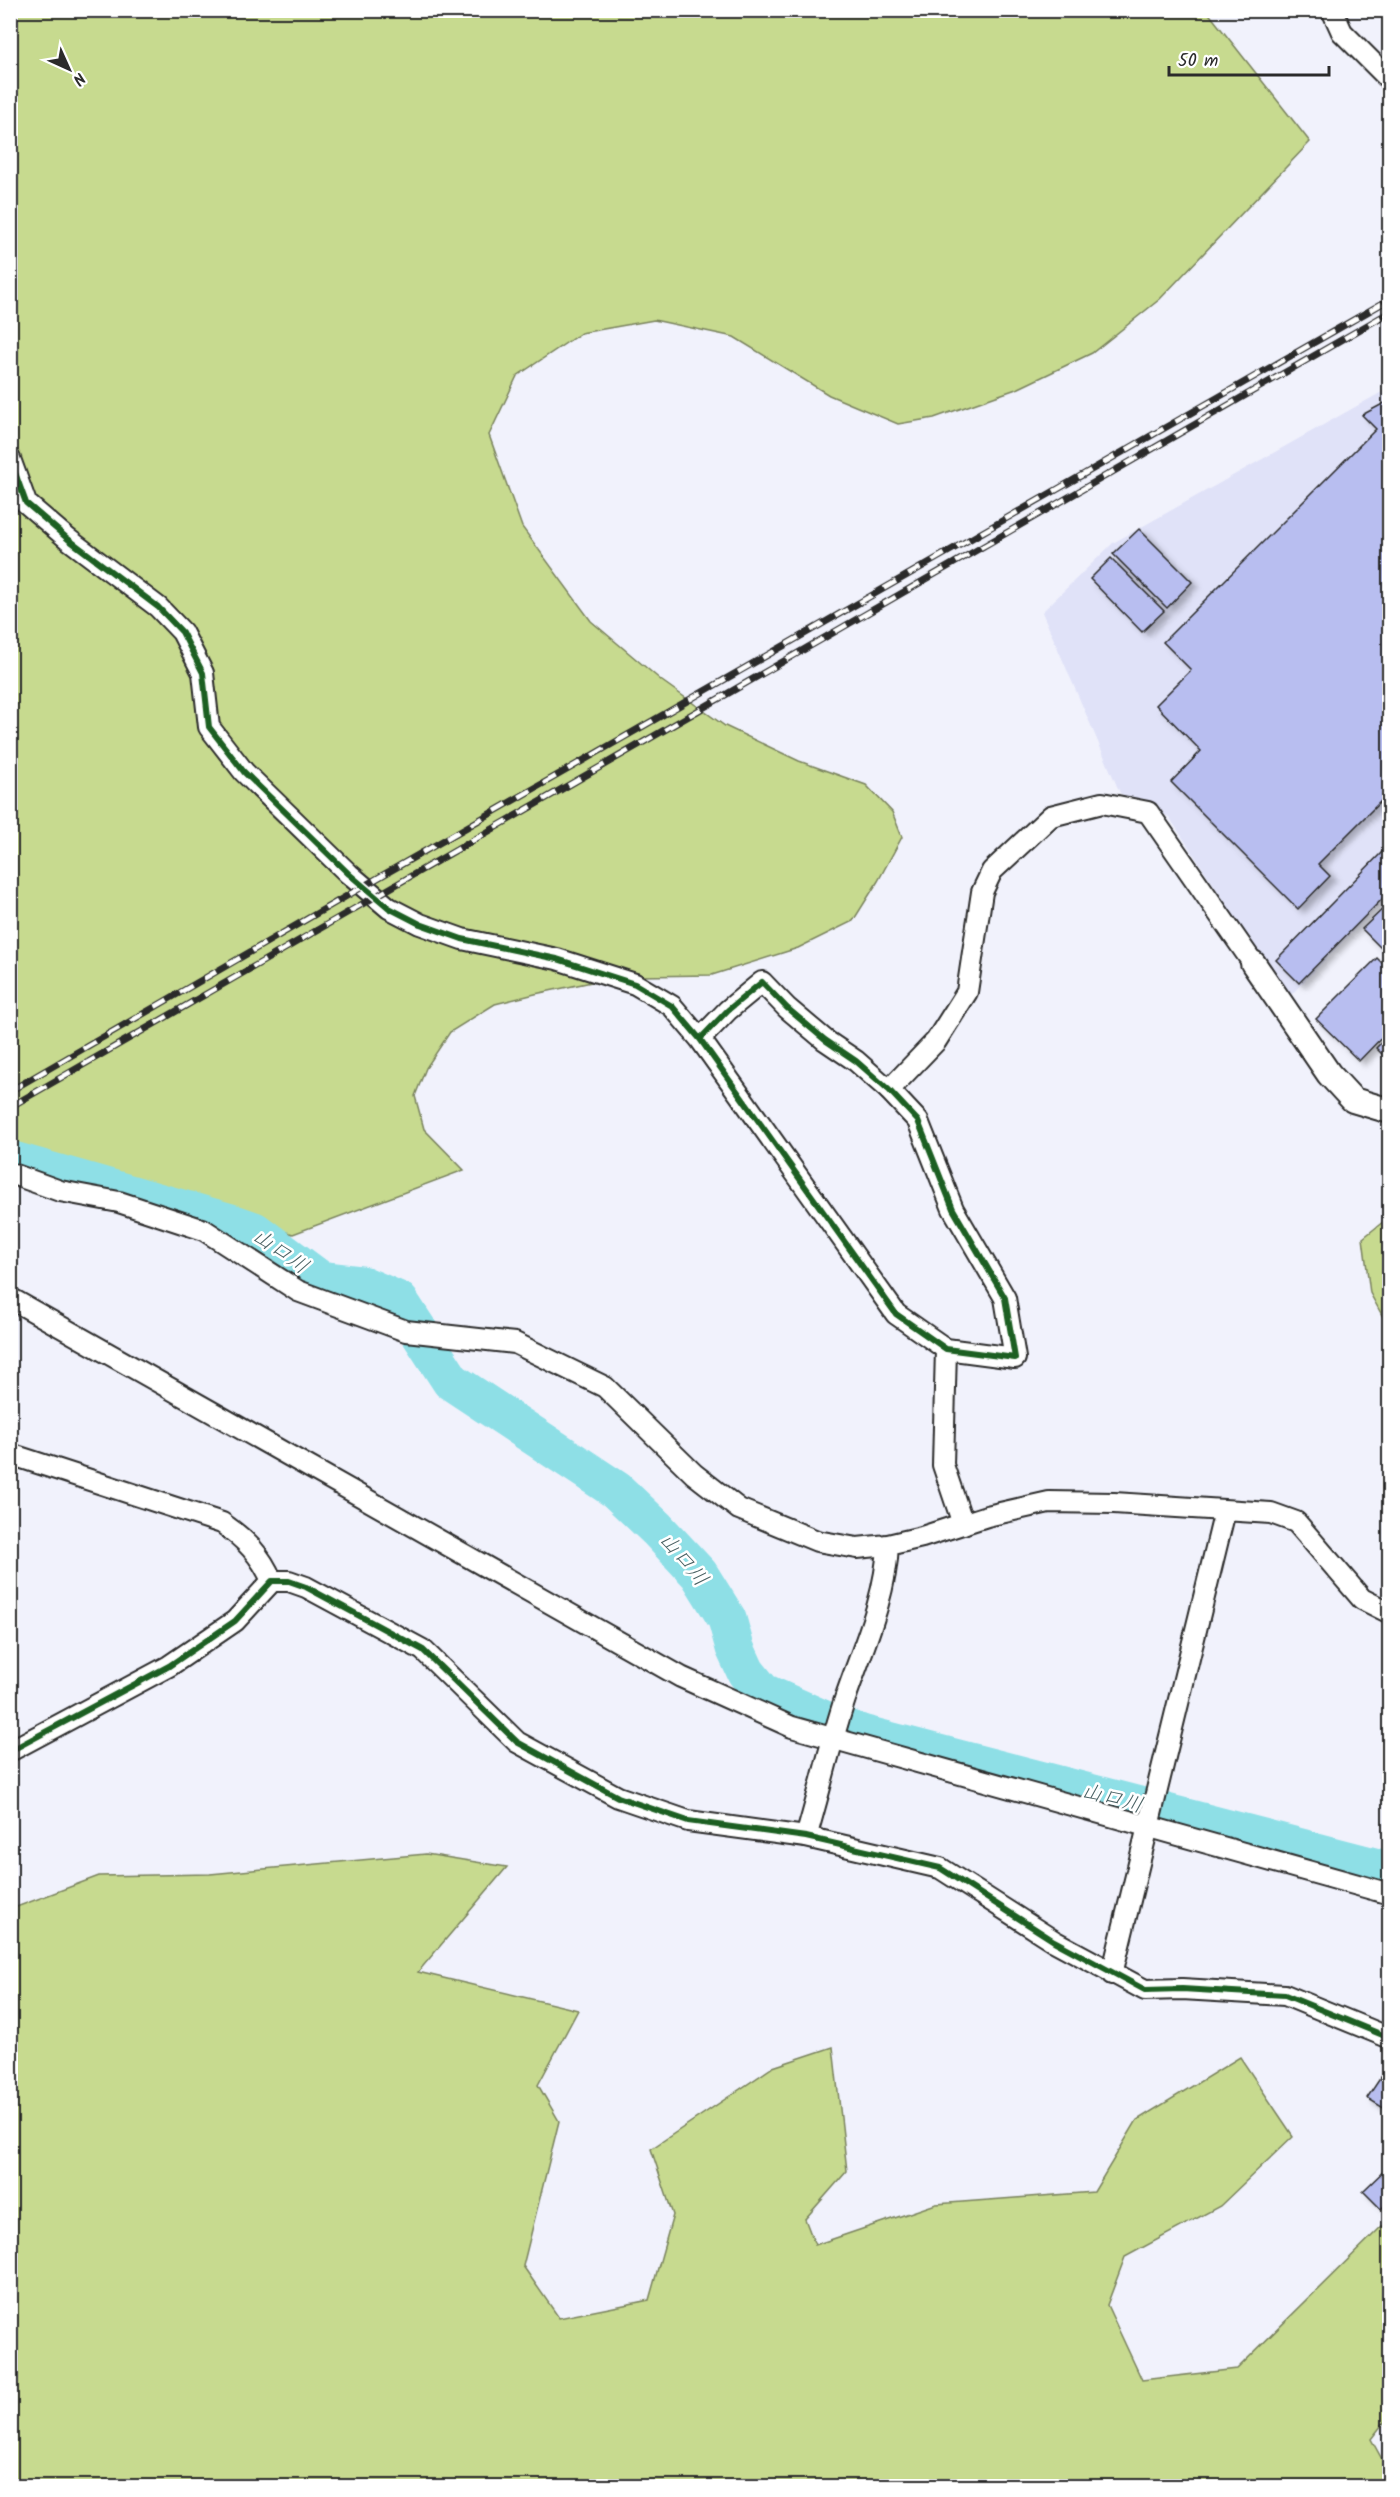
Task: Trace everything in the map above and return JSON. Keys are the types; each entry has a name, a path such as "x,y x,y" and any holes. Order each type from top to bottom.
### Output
{"street":[{"path":"1332,10 1342,32 1389,80"},
{"path":"10,459 27,503 68,539 158,607 183,632 203,673 208,727 244,772 349,874 389,908 420,924 462,939 557,959 635,984 672,1006 700,1039 896,1314 946,1349 1015,1358 1005,1298 953,1209 918,1121 889,1090 856,1061 825,1040 787,1008 762,982 728,1010 700,1039"},
{"path":"889,1090 936,1041 967,992 982,892 992,871 1051,816 1102,803 1148,812 1329,1074 1353,1100 1389,1111"},
{"path":"10,1173 60,1191 119,1202 204,1230 298,1291 406,1331 432,1332 515,1343 605,1387 694,1474 739,1509 817,1541 857,1548 888,1545 987,1516 1049,1502 1114,1503 1271,1513 1296,1522 1362,1599 1389,1613"},
{"path":"10,1298 681,1677 792,1727 1389,1894"},
{"path":"946,1349 943,1465 963,1524"},
{"path":"10,1454 222,1523 243,1538 263,1561 272,1581"},
{"path":"1112,1974 1146,1827 1225,1511"},
{"path":"806,1836 844,1703 877,1607 887,1569 888,1545"},
{"path":"10,1751 169,1666 235,1622 272,1581 289,1581 306,1587 423,1650 518,1742 618,1797 688,1821 806,1836 940,1868 1054,1941 1145,1990 1182,1989 1286,1995 1389,2038"}],"shaded area":[{"path":"1389,388 1389,894 1288,998 1169,817 1120,793 1042,612 1113,543"}],"green space":[{"path":"10,11 1207,11 1310,142 1160,299 1092,353 1019,388 934,418 898,424 829,395 734,337 654,320 581,333 517,376 489,435 522,527 591,621 662,681 725,726 799,761 866,785 892,812 902,837 853,921 798,948 712,975 639,976 601,980 535,994 495,1004 450,1032 426,1068 415,1096 424,1129 464,1170 293,1234 11,1150"},
{"path":"1389,1217 1389,1328 1370,1293 1363,1238"},
{"path":"426,1854 507,1867 418,1972 578,2010 538,2085 559,2121 523,2266 559,2318 649,2300 673,2215 651,2149 773,2067 833,2047 847,2171 805,2219 815,2245 936,2204 1094,2192 1137,2120 1240,2057 1293,2136 1220,2206 1125,2257 1107,2305 1142,2380 1237,2369 1382,2226 1389,2226 1389,2416 1371,2439 1389,2472 1389,2486 11,2486 11,1909 99,1876 210,1874"}],"building":[{"path":"1390,400 1390,792 1318,864 1330,876 1298,909 1171,782 1201,751 1156,705 1191,670 1163,642 1376,429 1362,415"},
{"path":"1139,529 1192,582 1167,608 1113,554"},
{"path":"1111,558 1164,611 1142,632 1090,579"},
{"path":"1387,847 1390,849 1390,891 1299,983 1276,960"},
{"path":"1390,902 1390,957 1362,929"},
{"path":"1377,958 1390,971 1390,1029 1359,1061 1316,1019"},
{"path":"1390,1034 1390,1062 1376,1048"},
{"path":"1387,2068 1390,2069 1390,2112 1367,2098"},
{"path":"1390,2165 1390,2200 1381,2209 1363,2191"}],"waterway":[{"name":"山口川","path":"10,1160 254,1231 320,1280 362,1285 399,1301 451,1381 616,1490 699,1574 727,1619 735,1648 746,1672 762,1692 862,1734 1390,1871"}],"railway":[{"path":"10,1091 1390,299"},
{"path":"10,1107 1390,312"}],"cycle path":[{"path":"10,459 26,503 68,539 158,607 182,632 203,673 209,727 244,772 349,874 389,908 420,924 462,939 557,959 635,984 672,1006 700,1039 896,1314 946,1349 1015,1358 1005,1298 953,1209 918,1121 889,1090 856,1061 825,1040 787,1008 762,982 728,1010 700,1039"},
{"path":"10,1751 169,1666 235,1621 272,1581 289,1581 306,1587 423,1650 517,1742 618,1797 688,1821 806,1837 940,1868 1054,1941 1145,1990 1182,1989 1285,1995 1390,2038"}]}
